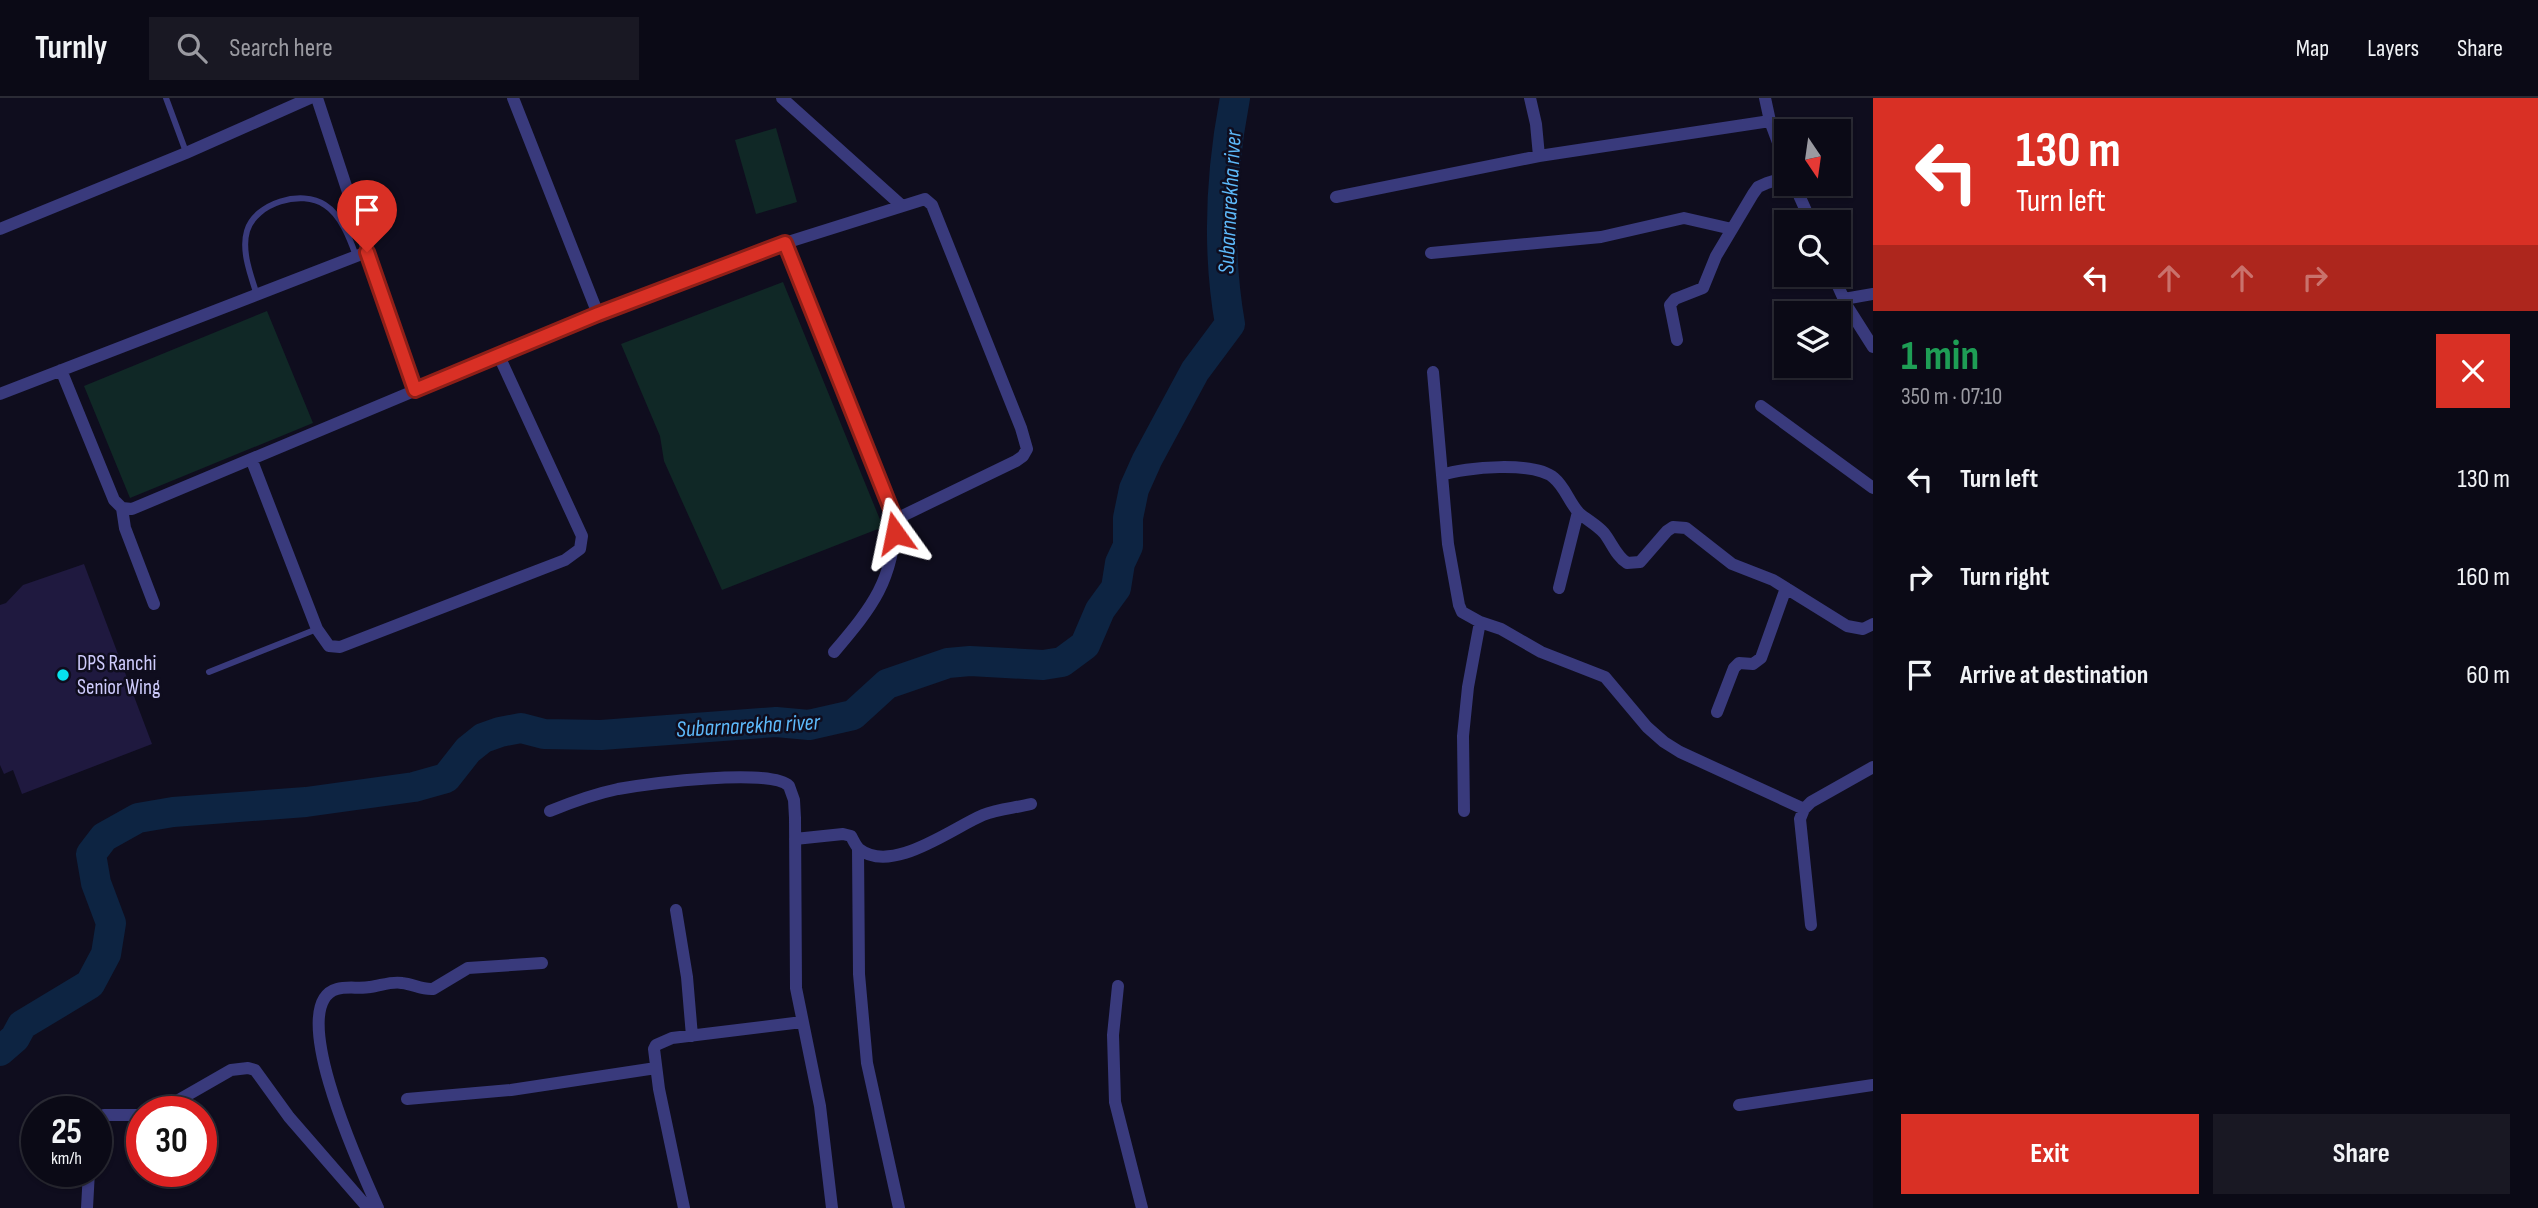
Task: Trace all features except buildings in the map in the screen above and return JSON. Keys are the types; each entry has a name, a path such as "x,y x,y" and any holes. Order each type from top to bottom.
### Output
{"street":[{"path":"0,229 186,153 310,98"},
{"path":"317,98 362,254 415,390"},
{"path":"513,98 598,314"},
{"path":"782,98 901,205"},
{"path":"1530,98 1539,156"},
{"path":"1765,98 1774,132"},
{"path":"1336,197 1539,156 1770,121"},
{"path":"1677,340 1670,304 1675,299 1703,288 1716,256 1758,187 1774,181"},
{"path":"122,508 132,509 251,461 598,314 785,243 925,199 932,205 1027,449 1023,457 1016,461 895,519"},
{"path":"1431,253 1601,237 1684,218 1732,229"},
{"path":"785,243 895,519 894,548 881,589 862,620 834,652"},
{"path":"0,394 362,254"},
{"path":"1838,287 1873,347"},
{"path":"1844,299 1873,294"},
{"path":"251,461 317,629 329,646 340,647 565,561 580,549 582,536 499,356"},
{"path":"61,370 104,479 114,500 122,508 125,528 154,604"},
{"path":"1433,372 1448,544 1462,612 1480,622 1502,629 1541,652 1605,677 1647,727 1664,742 1680,752 1804,808"},
{"path":"1761,406 1873,488"},
{"path":"1442,475 1462,470 1542,470 1561,486 1578,512 1600,528 1621,559 1627,563 1640,562 1667,531 1686,528 1732,564 1765,576 1847,626 1863,629 1873,625"},
{"path":"1559,588 1578,512"},
{"path":"1717,712 1734,668 1739,663 1753,664 1761,658 1786,588"},
{"path":"1464,811 1463,736 1468,687 1480,622"},
{"path":"1811,925 1800,819 1804,808 1873,767"},
{"path":"550,811 577,800 620,789 718,778 776,778 784,781 792,792 796,988 820,1106 832,1208"},
{"path":"858,849 877,858 893,856 921,847 985,814 1031,804"},
{"path":"795,839 842,834 851,836 858,849 859,974 867,1063 899,1208"},
{"path":"676,910 687,977 692,1036"},
{"path":"378,1208 327,1075 317,1025 324,999 337,989 373,987 397,982 433,989 468,968 542,962"},
{"path":"1118,986 1113,1035 1115,1102 1142,1208"},
{"path":"684,1208 654,1049 659,1042 802,1022"},
{"path":"407,1099 511,1090 656,1068"},
{"path":"186,1096 231,1070 255,1070 289,1117 368,1208"},
{"path":"1739,1105 1873,1085"},
{"path":"87,1208 88,1187"}],"lane":[{"path":"166,98 186,153"},
{"path":"257,295 246,253 246,232 253,219 275,204 305,198 326,205 334,212 362,254"},
{"path":"209,672 317,629"}],"green space":[{"path":"776,128 797,202 756,214 735,140"},
{"path":"783,282 883,527 722,590 664,461 660,436 621,344"},
{"path":"267,311 313,423 130,498 84,386"}],"waterway":[{"name":"Subarnarekha river","path":"0,1051 15,1038 22,1025 90,984 106,954 111,923 96,883 91,854 104,837 138,818 173,812 306,802 414,787 446,778 468,750 483,738 521,728 544,734 601,735 776,722 809,725 853,715 887,684 948,663 970,661 1043,665 1062,662 1085,645 1100,610 1116,588 1120,563 1128,546 1128,518 1134,489 1147,460 1195,371 1230,324 1223,268 1222,211 1226,154 1235,98"}],"place":[{"name":"DPS Ranchi Senior Wing","path":"63,675"}],"route":[{"path":"367,252 415,390 598,314 785,243 895,519 895,533"}]}
